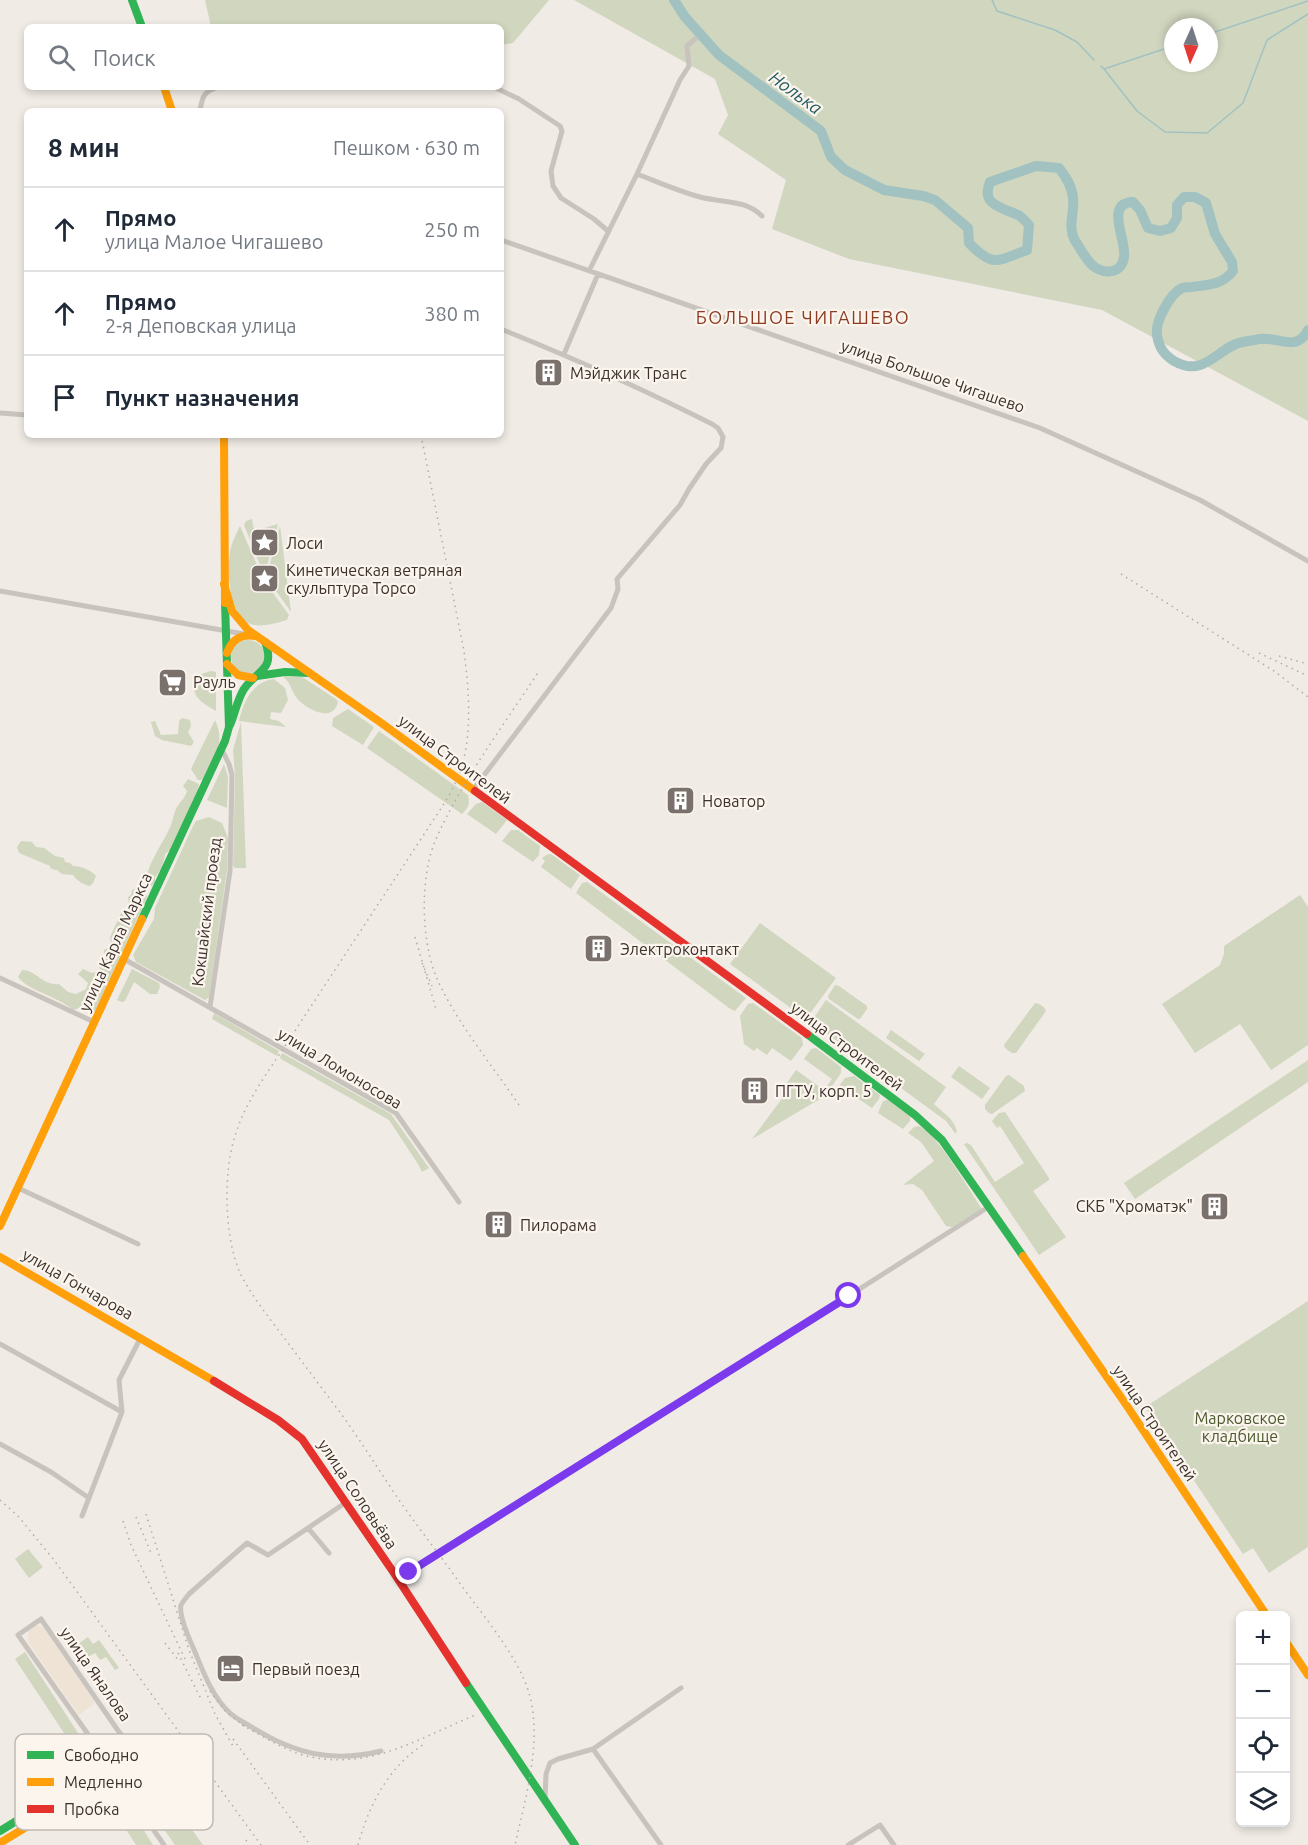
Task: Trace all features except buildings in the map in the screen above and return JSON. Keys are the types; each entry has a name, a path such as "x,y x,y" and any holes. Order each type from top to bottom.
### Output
{"main road":[{"path":"132,0 141,24"},
{"path":"165,90 171,108"},
{"path":"224,438 224,584 236,617 252,635 265,642 268,647 269,660 264,672 255,677 244,690 229,727"},
{"name":"улица Карла Маркса","path":"0,1226 222,750 229,727 224,584"},
{"path":"252,635 236,638 231,642 226,660 234,674 240,677 255,677 285,672 311,673"},
{"name":"улица Строителей","path":"265,642 311,673 717,969 915,1115 942,1140 1125,1403 1264,1611"},
{"name":"улица Гончарова","path":"0,1257 141,1337"},
{"name":"улица Соловьёва","path":"141,1337 237,1394 302,1439 575,1845"},
{"path":"1290,1648 1308,1675"},
{"path":"0,1832 15,1823"},
{"path":"0,1843 21,1830"}],"street":[{"path":"589,271 680,80 689,66 687,46 695,39"},
{"path":"201,108 204,95 209,90"},
{"path":"500,90 519,99 560,126 562,131 552,171 553,186 561,198 608,231"},
{"path":"637,174 702,197 733,201 755,209 762,216"},
{"name":"улица Большое Чигашево","path":"504,241 1040,428 1200,501 1308,561"},
{"path":"564,354 598,274"},
{"path":"472,791 611,608 618,589 617,579 671,517 694,481 723,443 722,432 712,424 564,354 504,331"},
{"path":"0,413 24,415"},
{"path":"0,591 252,635"},
{"name":"Кокшайский проезд","path":"210,1007 230,871 232,776 222,750"},
{"name":"улица Ломоносова","path":"124,959 396,1113 459,1202"},
{"path":"0,978 94,1022"},
{"path":"18,1188 138,1244"},
{"path":"398,1579 990,1206"},
{"path":"82,1516 122,1412 119,1380 141,1337"},
{"path":"0,1344 122,1412"},
{"path":"0,1444 51,1472 89,1498"},
{"path":"345,1503 268,1555 247,1543 189,1594 180,1608 190,1641 212,1690 231,1714 279,1743 304,1752 321,1756 346,1757 381,1751"},
{"path":"308,1528 329,1553"},
{"name":"улица Яналова","path":"87,1734 18,1635 41,1619 121,1734"},
{"path":"544,1801 546,1774 550,1763 592,1749 681,1688"},
{"path":"592,1749 661,1845"},
{"path":"848,1845 880,1825 894,1845"},
{"path":"153,1830 164,1845"}],"green space":[{"path":"205,0 549,0 513,43 504,44 504,24 210,24"},
{"path":"574,0 1308,0 1308,421 1102,310 849,259 772,229 786,180 718,134 728,115 715,79"},
{"path":"252,519 254,531 278,524 266,570 262,570 244,525 246,521"},
{"path":"240,526 260,572 257,577 258,582 264,587 268,586 289,615 287,620 269,625 254,625 243,619 237,611 230,589 229,556"},
{"path":"280,526 291,612 271,584 273,576 268,571"},
{"path":"248,640 260,645 265,657 260,669 248,674 236,669 231,657 236,645"},
{"path":"211,671 216,672 216,711 197,697 194,688 198,675"},
{"path":"283,677 302,677 336,699 338,702 335,709 325,713 312,710 300,702"},
{"path":"274,679 285,688 288,700 281,713 271,712 270,719 279,721 286,727 239,721 243,706 255,688"},
{"path":"348,709 374,727 363,745 332,726 333,718"},
{"path":"182,718 190,720 191,726 188,732 194,742 191,746 162,740 155,736 151,722 155,721 161,735 178,734 179,721"},
{"path":"215,720 219,736 218,751 205,780 198,780 191,769"},
{"path":"241,722 246,868 235,868 233,866 235,775 233,750"},
{"path":"379,731 468,795 468,805 462,814 367,748"},
{"path":"224,764 228,777 227,808 207,800"},
{"path":"188,779 199,784 198,791 170,850 165,854 162,867 155,877 155,883 152,886 147,885 151,863 168,832 176,809 184,798 187,791 183,786"},
{"path":"482,802 507,820 496,834 467,814 476,804"},
{"path":"209,817 222,823 228,838 227,870 209,997 205,1000 136,962 133,955 154,919 155,908 193,826 196,821"},
{"path":"511,830 518,830 540,846 539,855 533,862 502,841"},
{"path":"21,841 32,842 36,847 44,848 55,856 64,858 65,862 73,866 89,870 96,876 93,883 90,886 85,885 73,875 62,874 50,866 19,853 17,847"},
{"path":"551,854 580,875 571,889 541,867 545,861 542,858"},
{"path":"587,882 746,998 735,1011 729,1008 576,893 582,883"},
{"path":"137,888 144,891 147,897 93,1016 92,1011 82,1007 73,1010 29,986 18,977 22,970 31,972 48,983 59,984 68,992 76,994 86,989 88,983 78,974 83,969 92,973 100,969 97,963 111,942 110,937 123,909 127,909 129,905 128,897 132,890"},
{"path":"1300,895 1308,907 1308,1045 1271,1070 1240,1024 1195,1053 1162,1004 1220,965 1224,946"},
{"path":"760,923 836,978 806,1019 730,964"},
{"path":"132,969 159,983 157,994 150,994 134,982 125,1001 117,1000"},
{"path":"835,985 867,1006 860,1019 829,999 828,996"},
{"path":"826,1000 946,1087 934,1104 951,1120 957,1132 955,1133 946,1121 811,1022"},
{"path":"753,1003 802,1038 803,1045 791,1061 772,1048 767,1055 757,1048 754,1051 744,1044 740,1016 748,1004"},
{"path":"1035,1003 1042,1005 1046,1011 1016,1053 1012,1053 1004,1045"},
{"path":"214,1013 279,1051 277,1056 212,1019"},
{"path":"891,1030 925,1054 919,1061 886,1038"},
{"path":"816,1048 841,1067 841,1073 825,1096 752,1139 786,1093 782,1090 796,1070 824,1090 832,1079 804,1059 811,1049"},
{"path":"282,1053 391,1114 429,1168 422,1172 389,1120 281,1059"},
{"path":"1308,1060 1308,1082 1135,1199 1124,1183"},
{"path":"959,1066 990,1088 982,1099 951,1077"},
{"path":"1009,1075 1024,1086 1025,1091 992,1114 989,1113 985,1105"},
{"path":"854,1076 880,1095 872,1108 839,1086 845,1078"},
{"path":"888,1100 910,1116 910,1121 903,1129 878,1113 883,1101"},
{"path":"1005,1112 1049,1178 1033,1191 1066,1237 1039,1255 964,1144 971,1145 995,1182 1024,1163 1000,1126 997,1128 992,1121 999,1113"},
{"path":"919,1126 927,1131 944,1151 982,1209 952,1227 946,1226 922,1190 913,1184 903,1185 934,1161 921,1142 908,1133 914,1127"},
{"name":"Марковское кладбище","path":"1308,1301 1308,1547 1269,1573 1253,1548 1243,1554 1145,1407"},
{"path":"28,1549 43,1567 29,1578 15,1559"},
{"path":"88,1637 93,1644 99,1640 119,1668 115,1670 106,1657 100,1660 95,1653 88,1657 78,1644"},
{"path":"25,1652 79,1734 65,1734 15,1659"},
{"path":"126,1830 144,1830 153,1845 136,1845"},
{"path":"165,1830 192,1830 203,1845 175,1845"}],"shaded area":[{"path":"35,1626 41,1626 45,1630 95,1703 79,1715 28,1642 28,1632"}],"waterway":[{"name":"Нолька","path":"674,0 685,17 719,55 821,131 831,157 845,170 884,190 935,200 968,228 969,243 984,256 996,260 1027,250 1029,225 1019,216 1000,208 991,201 988,190 990,182 1036,166 1059,168 1068,182 1073,198 1071,225 1075,241"},
{"path":"992,0 997,11 1055,30 1077,42 1094,60"},
{"path":"1218,31 1308,1"},
{"path":"1104,69 1137,111 1165,132 1207,133 1243,103 1267,40 1308,14"},
{"path":"1101,66 1104,69 1164,49"},
{"name":"Нолька","path":"1076,242 1092,265 1102,270 1116,270 1123,263 1124,257 1118,215 1124,204 1133,202 1140,210 1148,228 1160,231 1171,228 1177,218 1177,205 1184,197 1195,197 1206,203 1215,234 1232,262 1233,271 1219,282 1182,288 1177,291 1168,302 1158,323 1157,335 1164,353 1184,365 1200,365 1239,343 1259,339 1298,341 1308,330"}],"railway":[{"path":"422,438 464,651 469,717 466,750 462,766 444,803 249,1102 235,1136 228,1168 228,1225 235,1260 250,1290 500,1638 525,1683 533,1715 533,1752 515,1845"},
{"path":"1121,574 1274,671 1308,697"},
{"path":"1259,653 1308,676"},
{"path":"1279,656 1308,664"},
{"path":"519,1105 462,1024 443,991 430,959 424,906 427,870 436,839 446,817 484,753 539,671"},
{"path":"415,937 436,1009"},
{"path":"422,963 432,986"},
{"path":"0,1500 18,1516 54,1560 180,1734"},
{"path":"146,1514 189,1650 215,1714 234,1748"},
{"path":"136,1517 151,1553"},
{"path":"123,1521 131,1545 185,1659"},
{"path":"165,1643 179,1661"},
{"path":"178,1653 202,1701"},
{"path":"210,1691 226,1712 248,1729"},
{"path":"242,1725 299,1754 324,1759 347,1760 392,1750 478,1714"},
{"path":"233,1739 310,1845"},
{"path":"358,1845 368,1815 382,1787 401,1763 426,1743"},
{"path":"213,1779 261,1845"},
{"path":"246,1840 249,1845"}],"traffic: fast":[{"path":"132,0 141,24"},
{"path":"142,919 225,741 229,727 225,603"},
{"path":"230,725 244,689 267,664 268,651 265,642"},
{"path":"257,676 285,672 309,673"},
{"path":"807,1034 915,1115 942,1140 1023,1256"},
{"path":"466,1683 575,1845"},
{"path":"0,1831 15,1822"}],"traffic: slow":[{"path":"165,90 171,108"},
{"path":"224,438 225,603"},
{"path":"224,584 232,611 248,630 475,791"},
{"path":"227,653 238,638 255,636"},
{"path":"227,664 238,675 253,678"},
{"path":"0,1226 142,919"},
{"path":"1023,1256 1125,1403 1264,1611"},
{"path":"0,1257 214,1381"},
{"path":"1290,1648 1308,1675"},
{"path":"0,1843 21,1830"}],"traffic: jam":[{"path":"475,791 807,1034"},
{"path":"214,1381 278,1420 302,1439 466,1683"}],"place":[{"name":"Мэйджик Транс","path":"549,373"},
{"name":"Лоси","path":"265,543"},
{"name":"Кинетическая ветряная скульптура Торсо","path":"265,579"},
{"name":"Рауль","path":"172,682"},
{"name":"Новатор","path":"681,801"},
{"name":"Электроконтакт","path":"599,949"},
{"name":"ПГТУ, корп. 5","path":"754,1091"},
{"name":"СКБ \"Хроматэк\"","path":"1214,1206"},
{"name":"Пилорама","path":"499,1225"},
{"name":"Первый поезд","path":"231,1669"}],"district":[{"name":"БОЛЬШОЕ ЧИГАШЕВО","path":"803,317"}],"route":[{"path":"409,1572 849,1296"}]}
